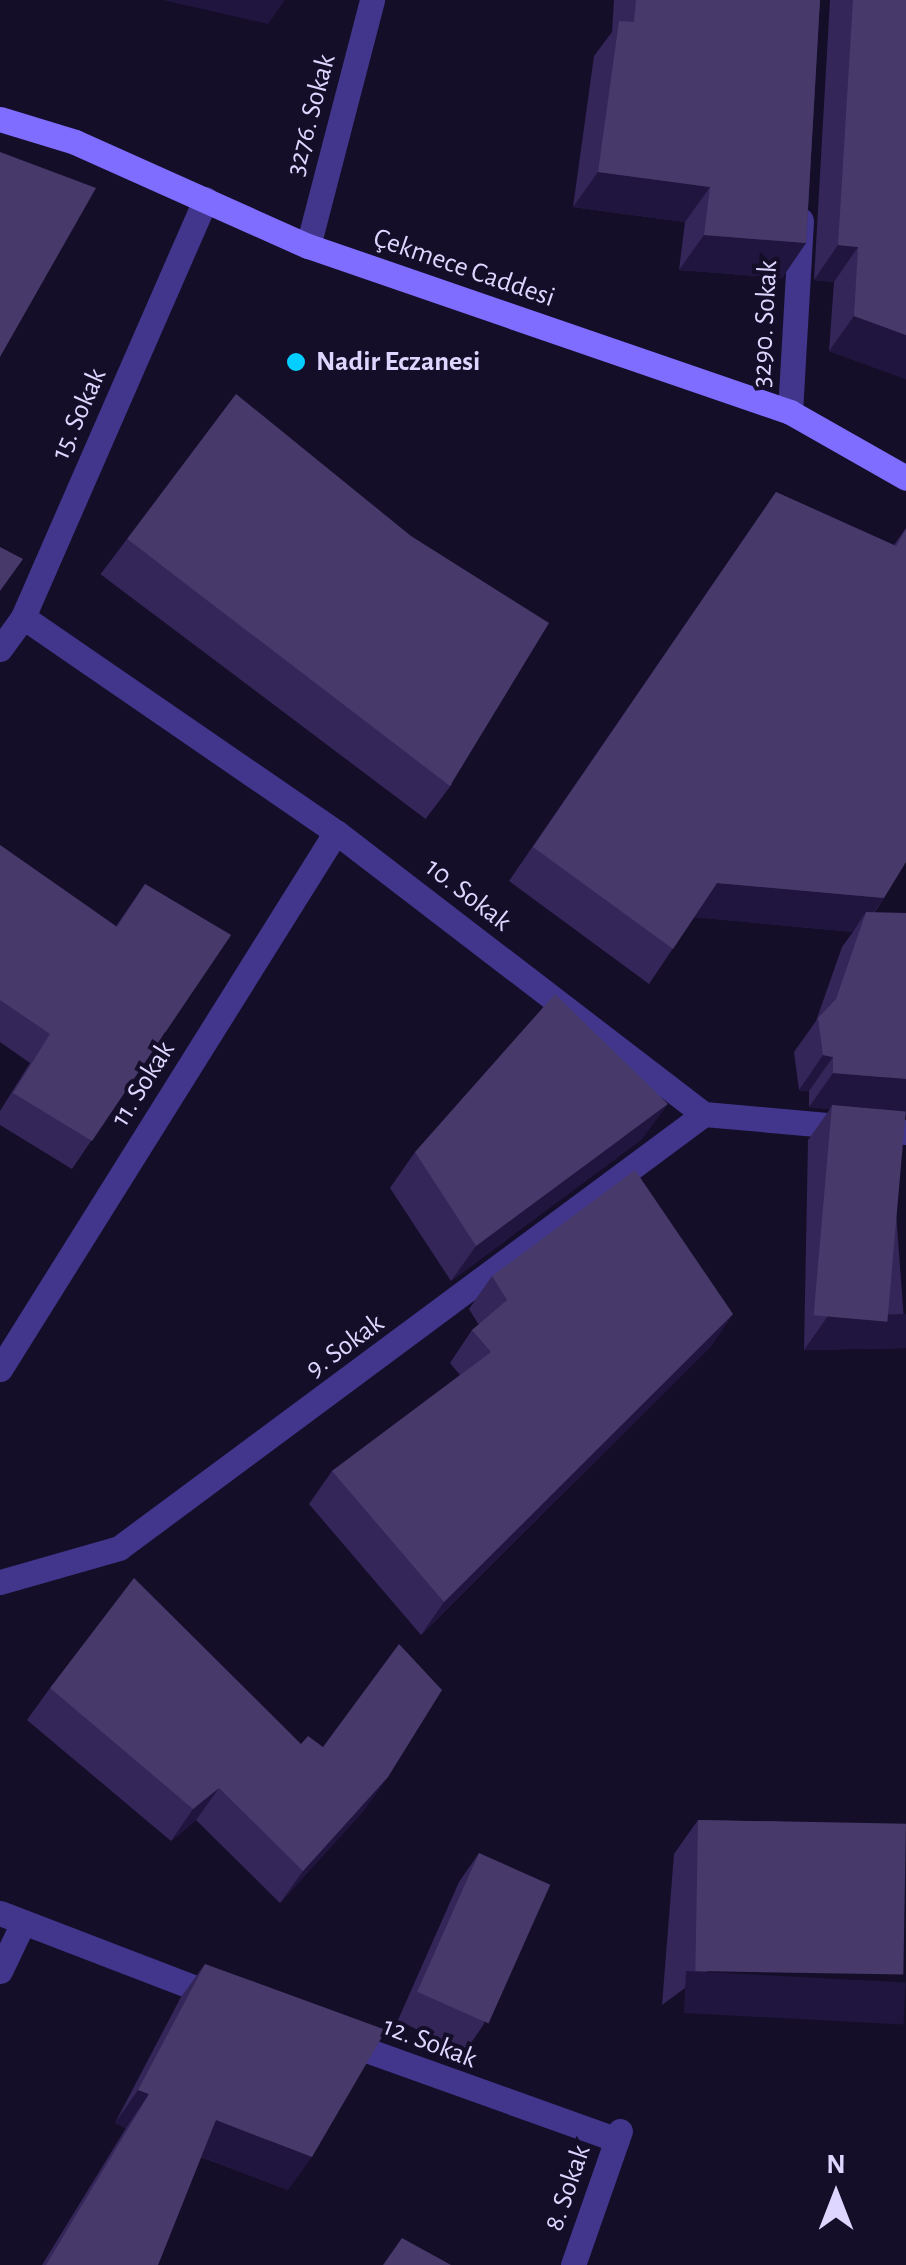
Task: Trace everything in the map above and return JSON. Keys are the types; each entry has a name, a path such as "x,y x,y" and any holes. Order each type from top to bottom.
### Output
{"main road":[{"name":"Çekmece Caddesi","path":"0,119 206,200 308,246 790,412 906,478"}],"street":[{"name":"3276. Sokak","path":"308,246 372,0"},
{"name":"3290. Sokak","path":"790,412 803,196"},
{"name":"15. Sokak","path":"0,649 23,618 206,200"},
{"name":"10. Sokak","path":"23,618 336,832 704,1114"},
{"name":"11. Sokak","path":"0,1369 336,832"},
{"path":"704,1114 906,1132"},
{"name":"9. Sokak","path":"0,1582 119,1548 704,1114"},
{"path":"0,1972 10,1920 238,2004"},
{"name":"12. Sokak","path":"311,2029 618,2135"},
{"name":"8. Sokak","path":"573,2265 618,2135"}],"building":[{"path":"636,0 820,0 806,243 704,235 710,187 598,172 619,21 634,22"},
{"path":"853,0 906,0 906,335 854,316 858,247 838,245"},
{"path":"0,152 96,188 0,357"},
{"path":"236,394 411,536 549,623 450,786 127,539"},
{"path":"776,492 896,546 906,529 906,862 884,898 717,883 673,949 533,847"},
{"path":"0,547 23,559 0,591"},
{"path":"0,845 117,927 145,884 231,935 92,1141 13,1093 50,1034 0,1000"},
{"path":"866,912 906,913 906,1079 833,1073 833,1057 823,1055 818,1018 836,999"},
{"path":"555,994 668,1104 476,1246 415,1152"},
{"path":"832,1105 906,1111 887,1322 814,1315"},
{"path":"635,1170 733,1314 444,1602 332,1471 491,1352 472,1330 507,1300 492,1276"},
{"path":"134,1578 301,1744 308,1736 323,1747 399,1644 442,1690 388,1777 303,1871 219,1788 193,1809 50,1688"},
{"path":"698,1820 906,1824 903,1975 695,1971"},
{"path":"479,1853 550,1885 488,2024 417,1992"},
{"path":"205,1964 386,2030 312,2157 216,2120 158,2265 46,2265 149,2094 138,2090"},
{"path":"402,2238 451,2265 383,2265"}],"place":[{"name":"Nadir Eczanesi","path":"296,362"}]}
